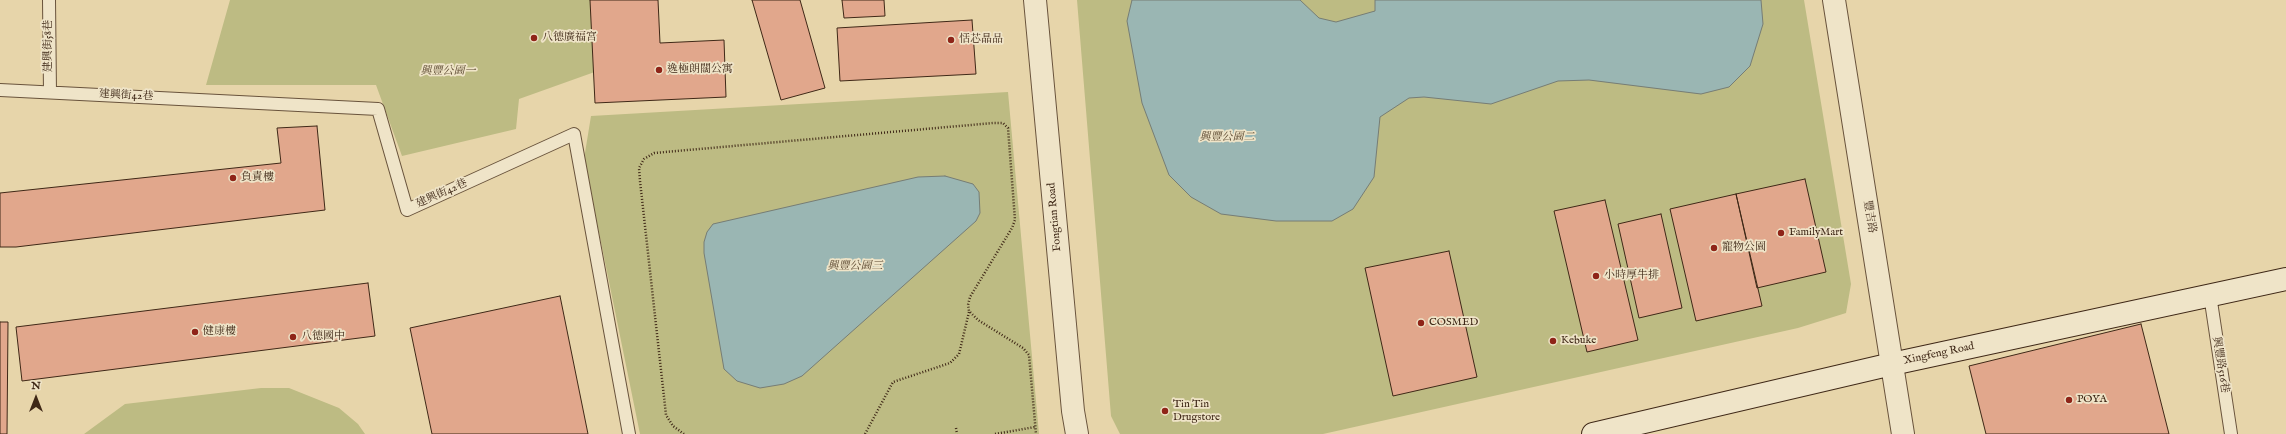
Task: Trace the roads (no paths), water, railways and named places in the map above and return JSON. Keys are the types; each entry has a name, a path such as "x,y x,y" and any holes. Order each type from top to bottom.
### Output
{"street":[{"name":"Fongtian Road","path":"1035,0 1073,411 1077,434"},
{"name":"豐吉路","path":"1834,0 1903,434"},
{"name":"Xingfeng Road","path":"1593,434 1892,364 2286,279"}],"lane":[{"name":"建興街58巷","path":"49,0 50,92"},
{"name":"建興街42巷","path":"0,90 378,109 406,210 574,134 630,434"},
{"name":"興豐路516巷","path":"2210,295 2231,434"}],"water":[{"path":"1132,0 1300,0 1319,18 1336,22 1375,11 1375,0 1761,0 1763,24 1750,66 1729,87 1701,94 1589,80 1558,81 1491,104 1424,97 1409,98 1380,117 1374,177 1353,209 1332,221 1276,221 1221,214 1191,197 1169,175 1142,103 1127,21"},
{"path":"945,176 973,184 979,192 980,213 976,221 802,376 784,384 760,388 737,381 724,369 704,253 704,242 707,232 713,224 918,177"}],"place":[{"name":"八德廣福宮","path":"534,38"},
{"name":"恬芯晶品","path":"951,40"},
{"name":"逸極朗闊公寓","path":"659,70"},
{"name":"負責樓","path":"233,178"},
{"name":"FamilyMart","path":"1781,233"},
{"name":"寵物公園","path":"1714,248"},
{"name":"小時厚牛排","path":"1596,276"},
{"name":"COSMED","path":"1421,323"},
{"name":"健康樓","path":"195,332"},
{"name":"八德國中","path":"293,337"},
{"name":"Kebuke","path":"1553,341"},
{"name":"POYA","path":"2069,400"},
{"name":"Tin Tin Drugstore","path":"1165,411"}],"park label":[{"name":"興豐公園一","path":"448,72"},
{"name":"興豐公園二","path":"1227,138"},
{"name":"興豐公園三","path":"855,267"}]}
